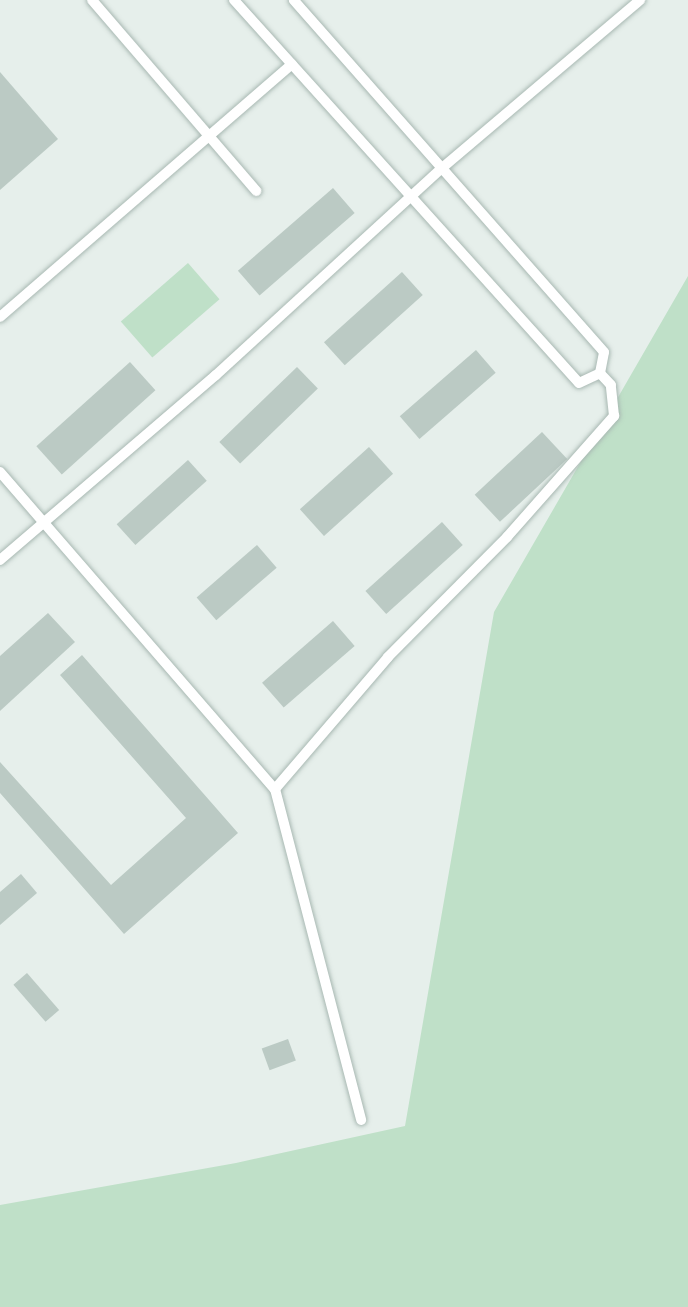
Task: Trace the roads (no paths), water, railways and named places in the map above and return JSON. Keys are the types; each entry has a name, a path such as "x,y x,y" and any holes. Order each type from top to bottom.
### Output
{"lane":[{"path":"92,0 256,191"},
{"path":"234,0 579,383 600,373"},
{"path":"294,0 604,352 600,373"},
{"path":"0,560 412,198 442,168 640,0"},
{"path":"0,317 292,64"},
{"path":"275,789 388,657 507,537 614,416 611,385 600,373"},
{"path":"0,472 275,789 361,1119"}]}
